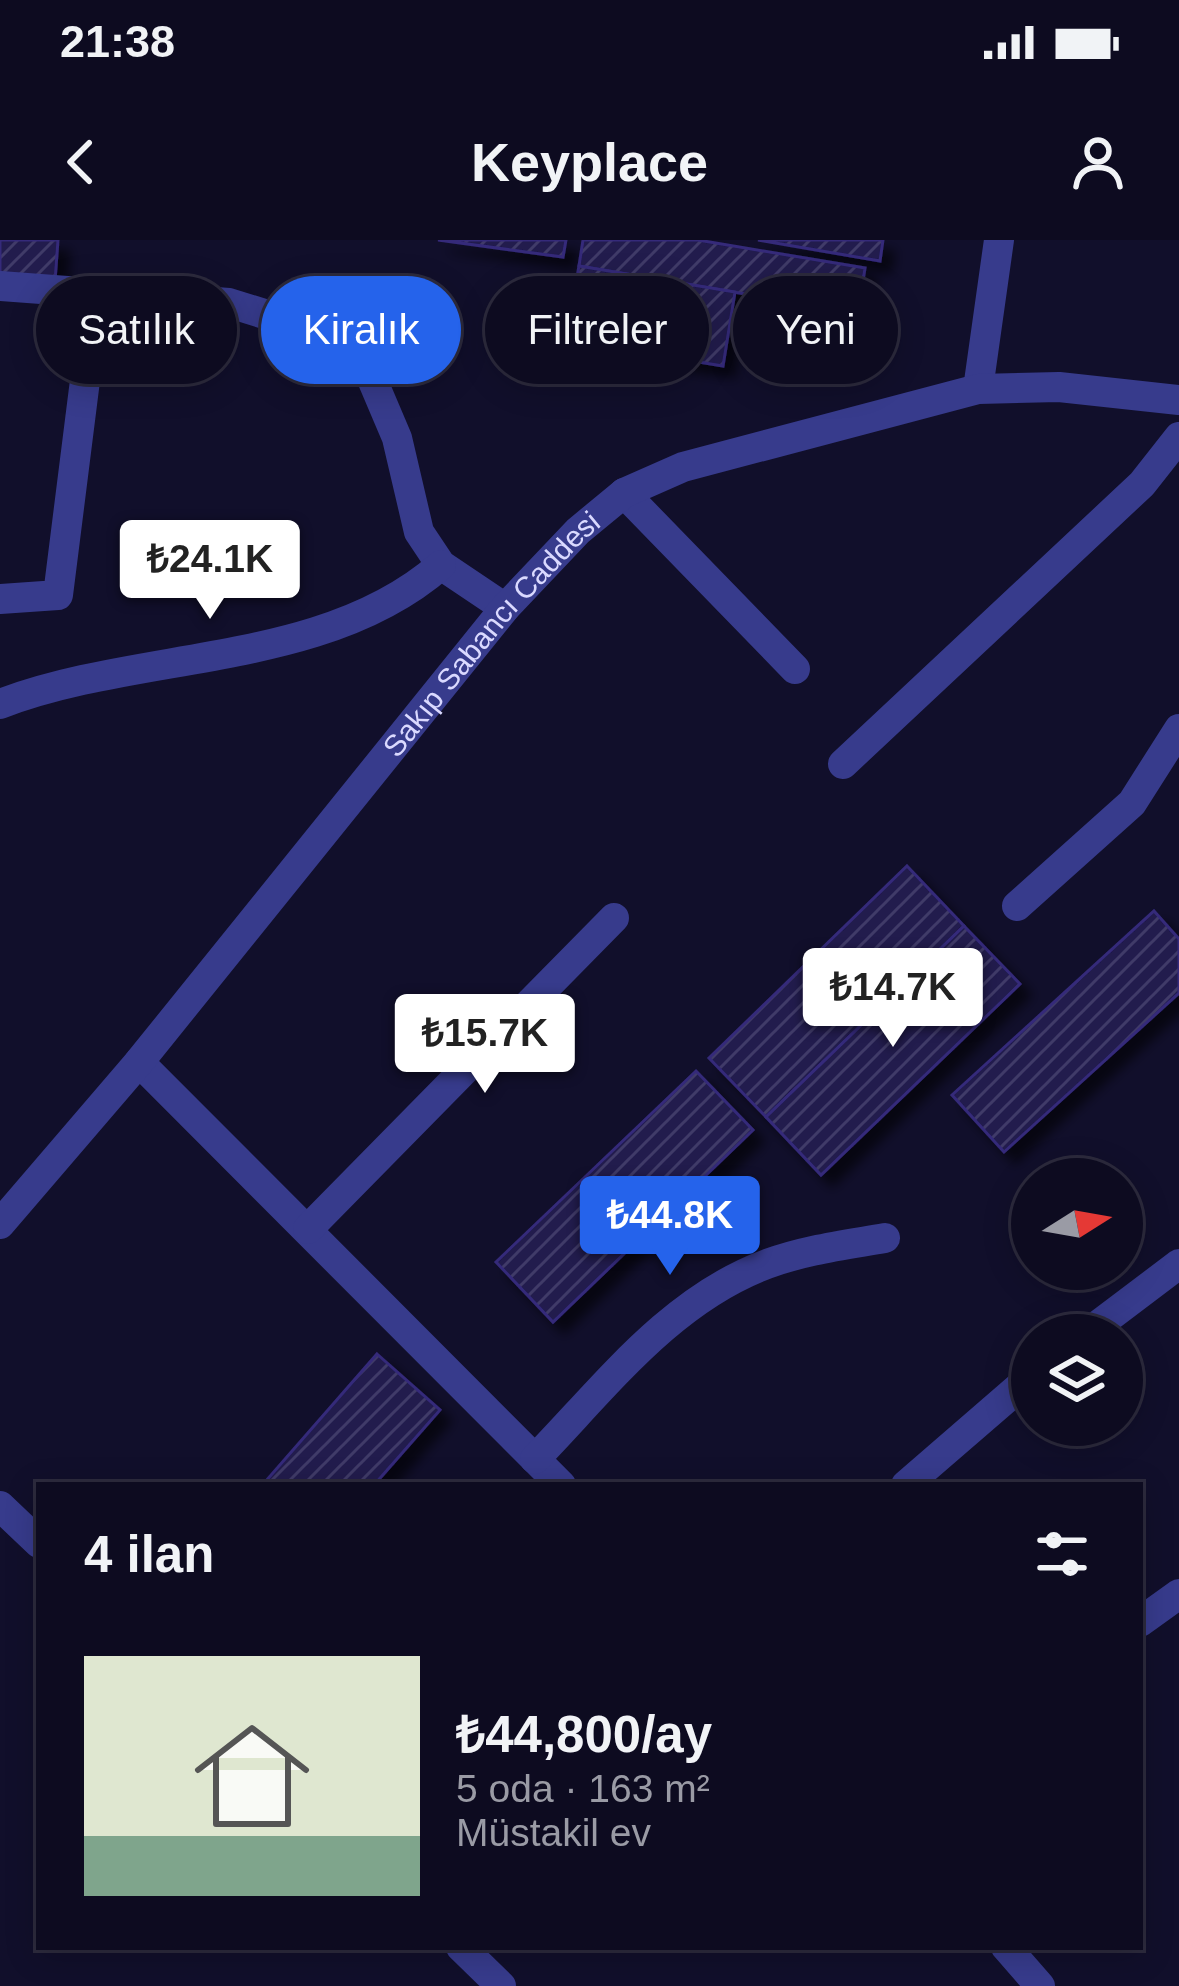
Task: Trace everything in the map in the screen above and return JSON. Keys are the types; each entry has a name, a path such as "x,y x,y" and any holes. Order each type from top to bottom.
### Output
{"street":[{"path":"978,389 999,240"},
{"path":"0,286 36,289"},
{"path":"237,305 329,334 366,365 397,438 419,532 441,565 505,608"},
{"path":"0,599 58,595 85,384"},
{"name":"Sakıp Sabancı Caddesi","path":"0,1224 140,1062 505,608 578,531 625,493 683,466 978,389 1059,387 1179,400"},
{"path":"843,764 1142,484 1179,436"},
{"path":"625,493 795,669"},
{"path":"0,704 102,676 269,645 407,594 441,565"},
{"path":"1017,906 1132,803 1179,729"},
{"path":"308,1228 614,918"},
{"path":"140,1062 558,1482"},
{"path":"535,1460 664,1326 710,1292 787,1258 884,1238"},
{"path":"1113,1314 1179,1264"},
{"path":"909,1482 1011,1394"},
{"path":"0,1507 36,1540"},
{"path":"1143,1620 1179,1594"},
{"path":"464,1950 501,1986"},
{"path":"1009,1950 1040,1986"}],"building":[{"path":"0,240 58,240 55,276 0,277"},
{"path":"438,240 566,240 563,257"},
{"path":"583,240 698,240 865,268 864,276 733,276 733,292 709,288 709,276 638,276 579,266"},
{"path":"758,240 883,240 880,261"},
{"path":"579,266 639,276 577,276"},
{"path":"709,288 733,292 723,366 709,364"},
{"path":"907,866 964,926 766,1117 709,1058"},
{"path":"1154,911 1179,939 1179,993 1004,1152 952,1095"},
{"path":"964,926 1020,984 821,1175 766,1117"},
{"path":"696,1071 753,1130 553,1322 496,1262"},
{"path":"377,1354 440,1410 377,1482 265,1482"}]}
